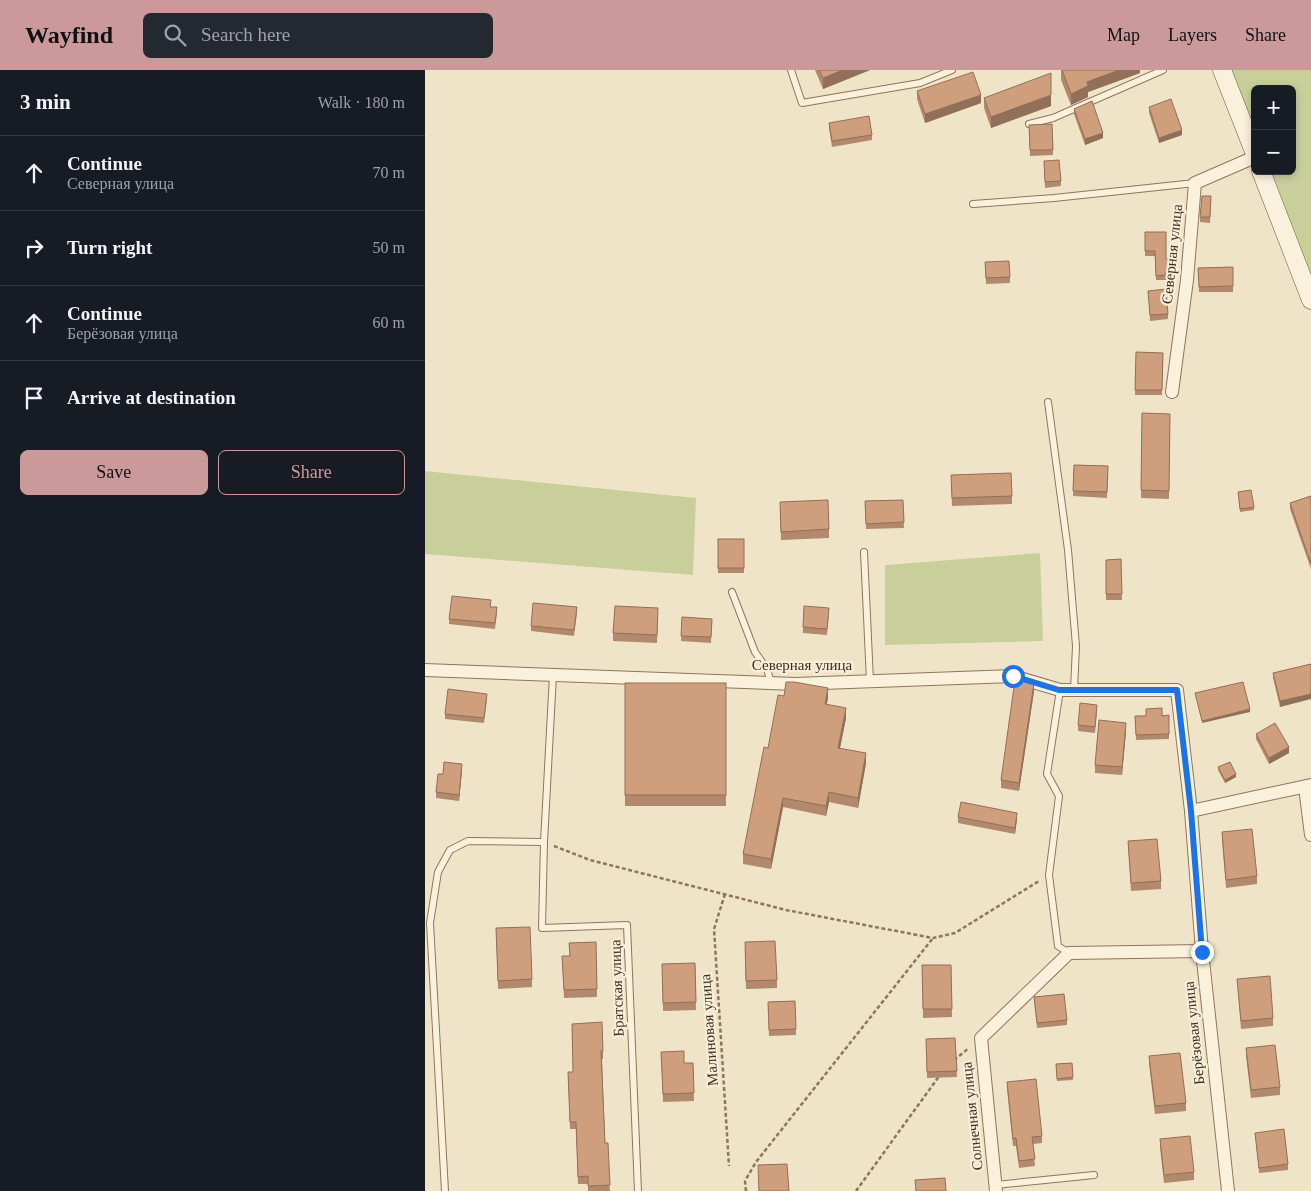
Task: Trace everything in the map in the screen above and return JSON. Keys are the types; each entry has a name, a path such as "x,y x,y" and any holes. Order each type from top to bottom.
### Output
{"street":[{"path":"1222,70 1251,146"},
{"path":"1195,183 1251,158"},
{"path":"1263,175 1311,300"},
{"name":"Северная улица","path":"1172,392 1187,280 1195,183"},
{"name":"Северная улица","path":"429,669 795,684 1013,676 1059,690 1177,690"},
{"name":"Берёзовая улица","path":"1177,690 1191,811 1202,952 1229,1191"},
{"path":"1191,811 1308,786 1311,835"},
{"path":"981,1038 1069,953 1202,952"},
{"name":"Солнечная улица","path":"981,1038 995,1188"}],"lane":[{"path":"791,70 802,103 920,83 952,70"},
{"path":"1029,124 1053,118 1163,70"},
{"path":"973,204 1054,198 1195,183"},
{"path":"1048,402 1069,560 1076,646 1074,690"},
{"path":"865,552 870,681"},
{"path":"732,592 755,652 767,670 771,683"},
{"path":"445,1191 430,922 438,872 450,850 468,841 544,842 553,675"},
{"path":"1059,690 1047,774 1059,796 1049,875 1058,946 1069,953"},
{"name":"Братская улица","path":"544,842 542,928 627,925 638,1191"},
{"path":"995,1188 1094,1174"}],"path":[{"path":"544,842 590,860 786,910 933,938 955,933 1049,875"},
{"name":"Малиновая улица","path":"725,894 714,929 729,1166"},
{"path":"746,1191 745,1181 755,1162 933,938"},
{"path":"953,1060 981,1038"},
{"path":"856,1191 941,1074"}],"green space":[{"path":"1223,70 1311,70 1311,289 1266,175 1296,175 1296,85 1251,85 1251,139"},
{"path":"425,471 696,498 693,575 425,554"},
{"path":"1040,553 1043,641 885,645 885,565"}],"building":[{"path":"819,70 843,70 823,78"},
{"path":"1062,70 1119,70 1087,82 1088,86 1071,94"},
{"path":"973,72 981,95 925,114 917,91"},
{"path":"1051,73 1051,95 991,117 984,98"},
{"path":"1171,99 1182,130 1159,138 1149,107"},
{"path":"1092,101 1103,133 1085,139 1074,109"},
{"path":"869,116 872,135 832,141 829,123"},
{"path":"1052,124 1053,150 1030,150 1029,125"},
{"path":"1059,160 1061,181 1045,182 1044,161"},
{"path":"1202,196 1211,196 1210,217 1200,217"},
{"path":"1145,232 1166,232 1166,259 1169,259 1170,272 1166,272 1166,275 1156,276 1155,251 1145,251"},
{"path":"1009,261 1010,277 986,278 985,262"},
{"path":"1233,267 1233,286 1199,287 1198,268"},
{"path":"1166,289 1168,314 1150,315 1148,291"},
{"path":"1136,352 1163,353 1162,390 1135,390"},
{"path":"1142,413 1170,414 1169,491 1141,490"},
{"path":"1074,465 1108,466 1107,492 1073,491"},
{"path":"1011,473 1012,496 952,498 951,475"},
{"path":"1251,490 1254,507 1240,509 1238,492"},
{"path":"1311,496 1311,564 1290,503"},
{"path":"828,500 829,529 781,532 780,502"},
{"path":"903,500 904,522 866,524 865,501"},
{"path":"718,539 744,539 744,568 718,568"},
{"path":"1121,559 1122,594 1106,594 1106,560"},
{"path":"452,596 491,600 490,607 497,607 495,623 449,619"},
{"path":"533,603 577,607 574,630 531,626"},
{"path":"615,606 658,608 657,635 613,633"},
{"path":"804,606 829,608 827,629 803,627"},
{"path":"682,617 712,619 711,637 681,636"},
{"path":"1311,664 1311,694 1280,701 1273,673"},
{"path":"1015,680 1034,683 1019,783 1001,780"},
{"path":"786,682 828,688 825,704 846,708 838,748 866,753 858,798 829,792 826,806 783,798 771,859 743,854 764,747 768,748 778,695 784,696"},
{"path":"1243,682 1250,709 1202,721 1195,693"},
{"path":"625,683 726,683 726,795 625,795"},
{"path":"448,689 487,694 484,718 445,714"},
{"path":"1080,703 1097,705 1095,727 1078,725"},
{"path":"1162,708 1162,716 1169,715 1169,734 1136,735 1135,716 1146,716 1146,709"},
{"path":"1099,720 1126,723 1122,767 1095,765"},
{"path":"1275,723 1289,747 1269,758 1256,734"},
{"path":"444,762 462,764 459,795 436,792 438,774 443,774"},
{"path":"1230,762 1236,774 1225,780 1218,767"},
{"path":"961,802 1017,813 1015,828 958,817"},
{"path":"1252,829 1257,876 1226,880 1222,832"},
{"path":"1157,839 1161,881 1131,883 1128,841"},
{"path":"530,927 532,979 498,981 496,928"},
{"path":"775,941 777,980 746,981 745,942"},
{"path":"596,942 597,989 564,990 562,956 570,956 569,943"},
{"path":"695,963 696,1002 663,1003 662,964"},
{"path":"922,965 951,965 952,1009 923,1009"},
{"path":"1270,976 1273,1018 1241,1021 1237,979"},
{"path":"1064,994 1067,1020 1037,1023 1034,997"},
{"path":"795,1001 796,1029 769,1030 768,1002"},
{"path":"602,1022 603,1051 601,1051 605,1143 608,1143 610,1185 588,1186 588,1176 578,1177 576,1122 570,1122 568,1072 573,1072 572,1024"},
{"path":"955,1038 957,1071 927,1072 926,1039"},
{"path":"1275,1045 1280,1087 1251,1090 1246,1048"},
{"path":"684,1051 684,1063 693,1063 694,1093 663,1094 661,1052"},
{"path":"1180,1053 1186,1103 1155,1106 1149,1056"},
{"path":"1072,1063 1073,1077 1057,1079 1056,1064"},
{"path":"1036,1079 1042,1136 1032,1137 1035,1159 1019,1161 1016,1138 1013,1139 1007,1082"},
{"path":"1284,1129 1288,1164 1259,1168 1255,1133"},
{"path":"1190,1136 1194,1172 1164,1175 1160,1139"},
{"path":"787,1164 789,1191 759,1191 758,1165"},
{"path":"945,1178 946,1191 916,1191 915,1180"}],"route":[{"path":"1013,676 1059,690 1177,690 1191,811 1202,952"}]}
